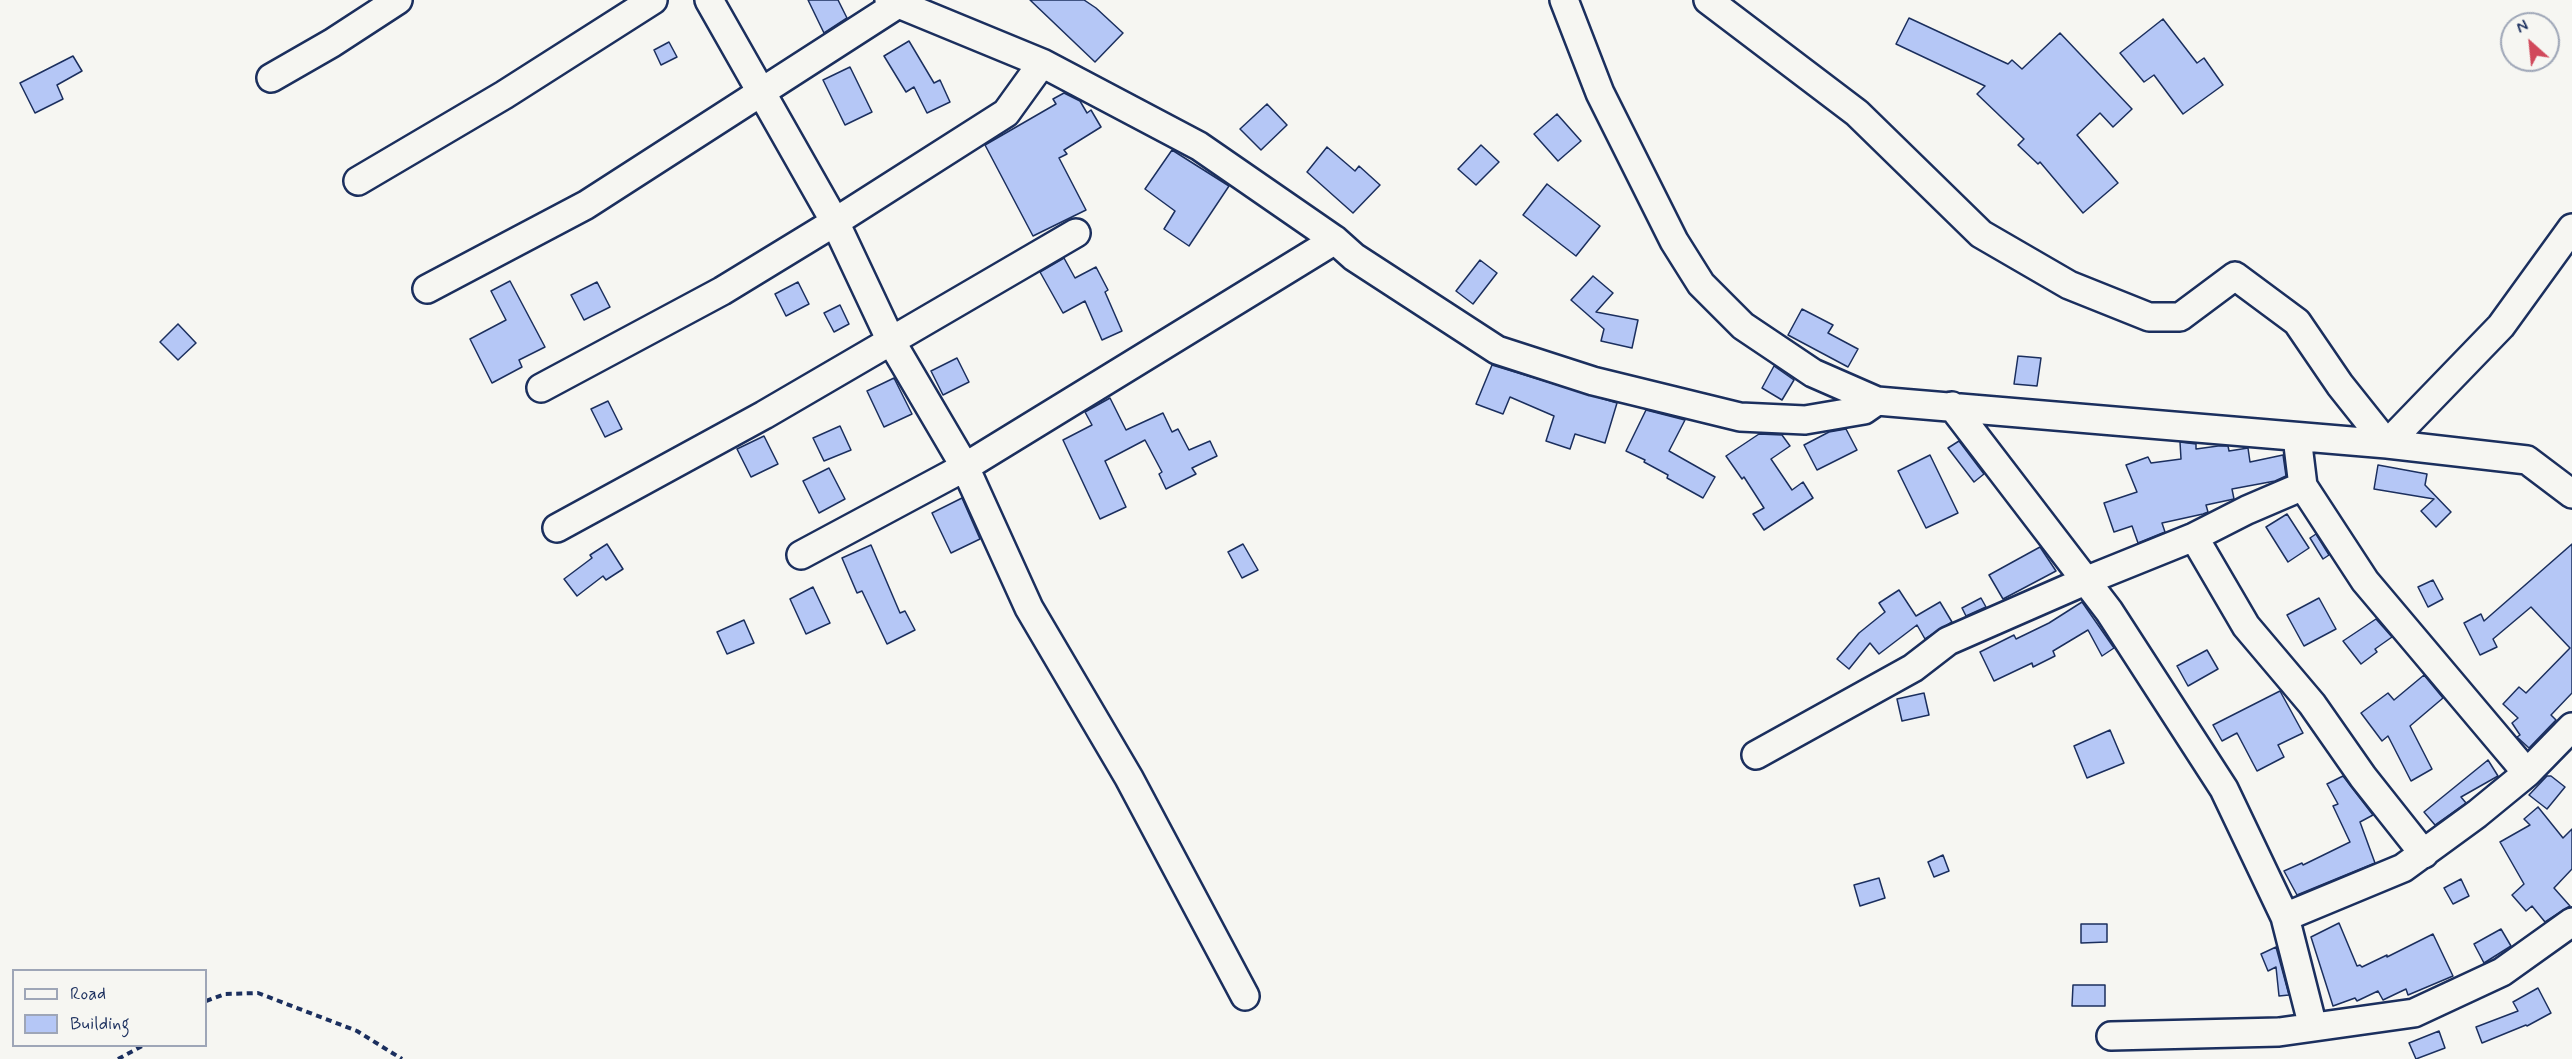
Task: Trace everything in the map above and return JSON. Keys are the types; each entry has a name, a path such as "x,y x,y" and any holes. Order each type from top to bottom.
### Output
{"street":[{"path":"271,78 332,43 398,0"},
{"path":"358,181 504,94 653,0"},
{"path":"709,0 836,222 891,341 965,467 1029,608 1129,778 1245,996"},
{"path":"1564,0 1600,93 1674,241 1701,284 1743,326 1813,373 1877,400 2386,444 2527,460 2572,494"},
{"path":"1708,0 1857,113 1981,234 2069,285 2149,317 2180,317 2235,276 2297,322 2340,385 2386,444"},
{"path":"427,289 586,205 763,93 893,2 1042,63 1199,146 1335,240 1354,257 1497,350 1593,381 1740,417 1815,418 1864,410 1877,400"},
{"path":"541,388 722,291 836,222 1006,113 1042,63"},
{"path":"2386,444 2501,326 2572,228"},
{"path":"557,528 764,415 1076,233"},
{"path":"801,555 965,467 1335,240"},
{"path":"1952,406 2109,610 2224,789 2285,917 2313,1027"},
{"path":"2297,437 2303,486 2365,580 2527,773"},
{"path":"1756,755 1913,668 1948,641 2085,581 2194,537 2247,510 2303,486"},
{"path":"2194,537 2246,626 2312,704 2363,777 2424,854"},
{"path":"2285,917 2403,868 2527,773 2572,727"},
{"path":"2111,1036 2279,1032 2414,1012 2502,972 2572,922"}],"path":[{"path":"207,1001 225,994 258,993 357,1031 402,1059"},
{"path":"118,1059 140,1047"}],"building":[{"path":"808,0 838,0 847,18 824,33"},
{"path":"1030,0 1084,0 1123,33 1095,62"},
{"path":"1909,18 2008,64 2012,60 2022,69 2060,33 2132,109 2113,127 2100,113 2077,135 2118,183 2083,213 2040,162 2038,164 2018,145 2024,139 1977,94 1985,86 1896,44"},
{"path":"2163,19 2197,63 2204,58 2223,85 2183,114 2154,75 2144,82 2120,53"},
{"path":"909,41 934,83 940,80 950,102 927,113 914,87 906,92 884,56"},
{"path":"669,42 677,57 661,65 654,50"},
{"path":"73,56 82,71 57,85 63,99 35,113 20,83"},
{"path":"850,67 872,112 845,125 823,80"},
{"path":"1064,93 1080,101 1087,113 1091,110 1101,127 1064,150 1067,154 1059,158 1086,210 1033,236 985,145 1056,104 1053,99"},
{"path":"1267,104 1287,125 1261,150 1240,129"},
{"path":"1557,114 1581,141 1558,161 1534,134"},
{"path":"1481,145 1499,162 1476,185 1458,169"},
{"path":"1327,147 1355,171 1359,166 1380,185 1353,213 1307,172"},
{"path":"1172,150 1229,186 1189,246 1164,229 1175,211 1145,189"},
{"path":"1547,184 1600,226 1576,256 1523,215"},
{"path":"1064,258 1075,278 1096,267 1108,290 1105,292 1122,331 1102,340 1085,301 1063,313 1040,272"},
{"path":"1480,260 1497,273 1473,304 1456,291"},
{"path":"1593,276 1613,293 1596,312 1638,320 1632,348 1601,341 1604,329 1571,300"},
{"path":"510,281 545,347 519,360 522,367 492,383 470,339 506,320 491,291"},
{"path":"597,282 610,307 584,320 571,295"},
{"path":"798,282 809,304 786,316 775,294"},
{"path":"840,305 849,324 834,332 824,313"},
{"path":"1802,309 1833,325 1828,333 1858,349 1848,367 1788,335"},
{"path":"178,324 196,343 178,360 160,342"},
{"path":"2018,356 2041,358 2037,386 2014,384"},
{"path":"957,358 969,382 943,395 931,371"},
{"path":"1492,365 1617,403 1605,443 1575,434 1570,449 1546,441 1554,416 1510,397 1503,414 1476,404"},
{"path":"1774,366 1794,380 1782,400 1762,388"},
{"path":"894,378 912,414 884,427 867,391"},
{"path":"1110,398 1126,430 1163,413 1172,432 1178,429 1189,450 1210,441 1217,456 1192,468 1196,474 1166,489 1159,474 1162,472 1145,440 1105,461 1126,507 1100,519 1063,440 1092,425 1085,412"},
{"path":"608,401 622,429 605,437 591,409"},
{"path":"1646,410 1685,420 1669,451 1715,477 1703,498 1667,478 1668,475 1644,462 1645,460 1626,451"},
{"path":"840,426 851,450 824,461 813,438"},
{"path":"1846,429 1857,450 1817,470 1804,445 1829,432"},
{"path":"1759,434 1782,435 1790,446 1771,459 1792,490 1803,482 1813,498 1764,530 1753,514 1764,508 1744,477 1742,479 1726,456"},
{"path":"764,436 778,464 751,477 737,449"},
{"path":"1959,441 1984,474 1974,482 1948,448"},
{"path":"2180,442 2196,444 2196,449 2228,446 2229,451 2248,448 2250,462 2283,455 2286,476 2275,481 2232,489 2234,499 2206,505 2208,512 2203,514 2162,523 2165,532 2138,543 2132,526 2114,532 2104,503 2137,492 2126,465 2148,457 2151,463 2181,459"},
{"path":"1930,455 1958,513 1926,528 1898,471"},
{"path":"2378,465 2427,474 2425,485 2451,512 2436,527 2421,511 2434,499 2374,489"},
{"path":"829,468 845,499 819,513 803,481"},
{"path":"962,498 980,539 951,553 932,513"},
{"path":"2287,514 2309,548 2288,562 2266,527"},
{"path":"2316,534 2329,555 2323,559 2310,538"},
{"path":"607,544 623,569 606,580 603,576 577,596 564,579 592,558 590,555"},
{"path":"1243,544 1258,570 1242,578 1228,552"},
{"path":"2572,544 2572,693 2551,715 2556,720 2529,748 2517,737 2520,735 2512,723 2518,718 2503,704 2519,687 2526,693 2570,648 2531,607 2493,639 2497,647 2480,655 2464,623 2481,614 2484,621"},
{"path":"871,545 900,613 905,611 915,630 887,644 862,591 857,593 842,558"},
{"path":"2040,547 2056,571 2003,599 1989,575"},
{"path":"2433,580 2443,599 2428,607 2418,587"},
{"path":"813,587 830,623 806,634 790,599"},
{"path":"1899,590 1916,616 1940,602 1952,622 1925,639 1917,625 1879,654 1870,643 1849,669 1837,659 1859,633 1885,612 1879,603"},
{"path":"1981,598 1986,607 1966,616 1962,608"},
{"path":"2319,598 2336,629 2304,646 2287,615"},
{"path":"2082,602 2114,648 2102,656 2088,630 2053,651 2055,656 2033,667 2032,663 1994,681 1980,652 2014,635 2016,639 2049,623"},
{"path":"2376,619 2392,637 2375,649 2377,652 2361,664 2343,641"},
{"path":"744,620 754,643 727,654 717,632"},
{"path":"2207,650 2218,669 2188,686 2177,666"},
{"path":"2424,675 2443,698 2410,726 2432,769 2411,781 2388,736 2382,741 2361,713 2388,693 2394,700"},
{"path":"2280,691 2303,733 2278,745 2284,757 2257,771 2237,733 2222,741 2213,725"},
{"path":"1924,693 1929,715 1902,721 1897,699"},
{"path":"2110,730 2124,763 2087,778 2074,746"},
{"path":"2488,760 2498,776 2461,797 2466,803 2435,825 2424,812"},
{"path":"2343,776 2373,815 2360,822 2375,863 2297,895 2284,871 2302,863 2303,865 2350,842 2333,806 2338,804 2327,784"},
{"path":"2547,776 2551,776 2565,787 2547,809 2529,795"},
{"path":"2538,807 2563,838 2572,829 2572,869 2554,888 2570,906 2545,922 2532,906 2526,911 2512,895 2524,884 2500,842 2530,825 2524,819"},
{"path":"1943,855 1949,871 1934,877 1928,862"},
{"path":"1879,878 1885,898 1860,906 1854,885"},
{"path":"2461,879 2469,896 2453,904 2444,888"},
{"path":"2339,923 2357,966 2362,967 2387,955 2387,957 2433,934 2453,976 2408,995 2406,989 2383,1000 2378,991 2357,1001 2355,998 2333,1006 2311,937"},
{"path":"2081,924 2107,924 2107,942 2081,943"},
{"path":"2501,929 2511,946 2484,963 2474,944"},
{"path":"2276,947 2289,995 2279,996 2276,967 2268,971 2261,954"},
{"path":"2073,985 2105,985 2105,1006 2072,1006"},
{"path":"2538,988 2551,1013 2527,1026 2482,1043 2476,1027 2518,1011 2513,1002"},
{"path":"2439,1031 2445,1048 2416,1059 2409,1043"}]}
